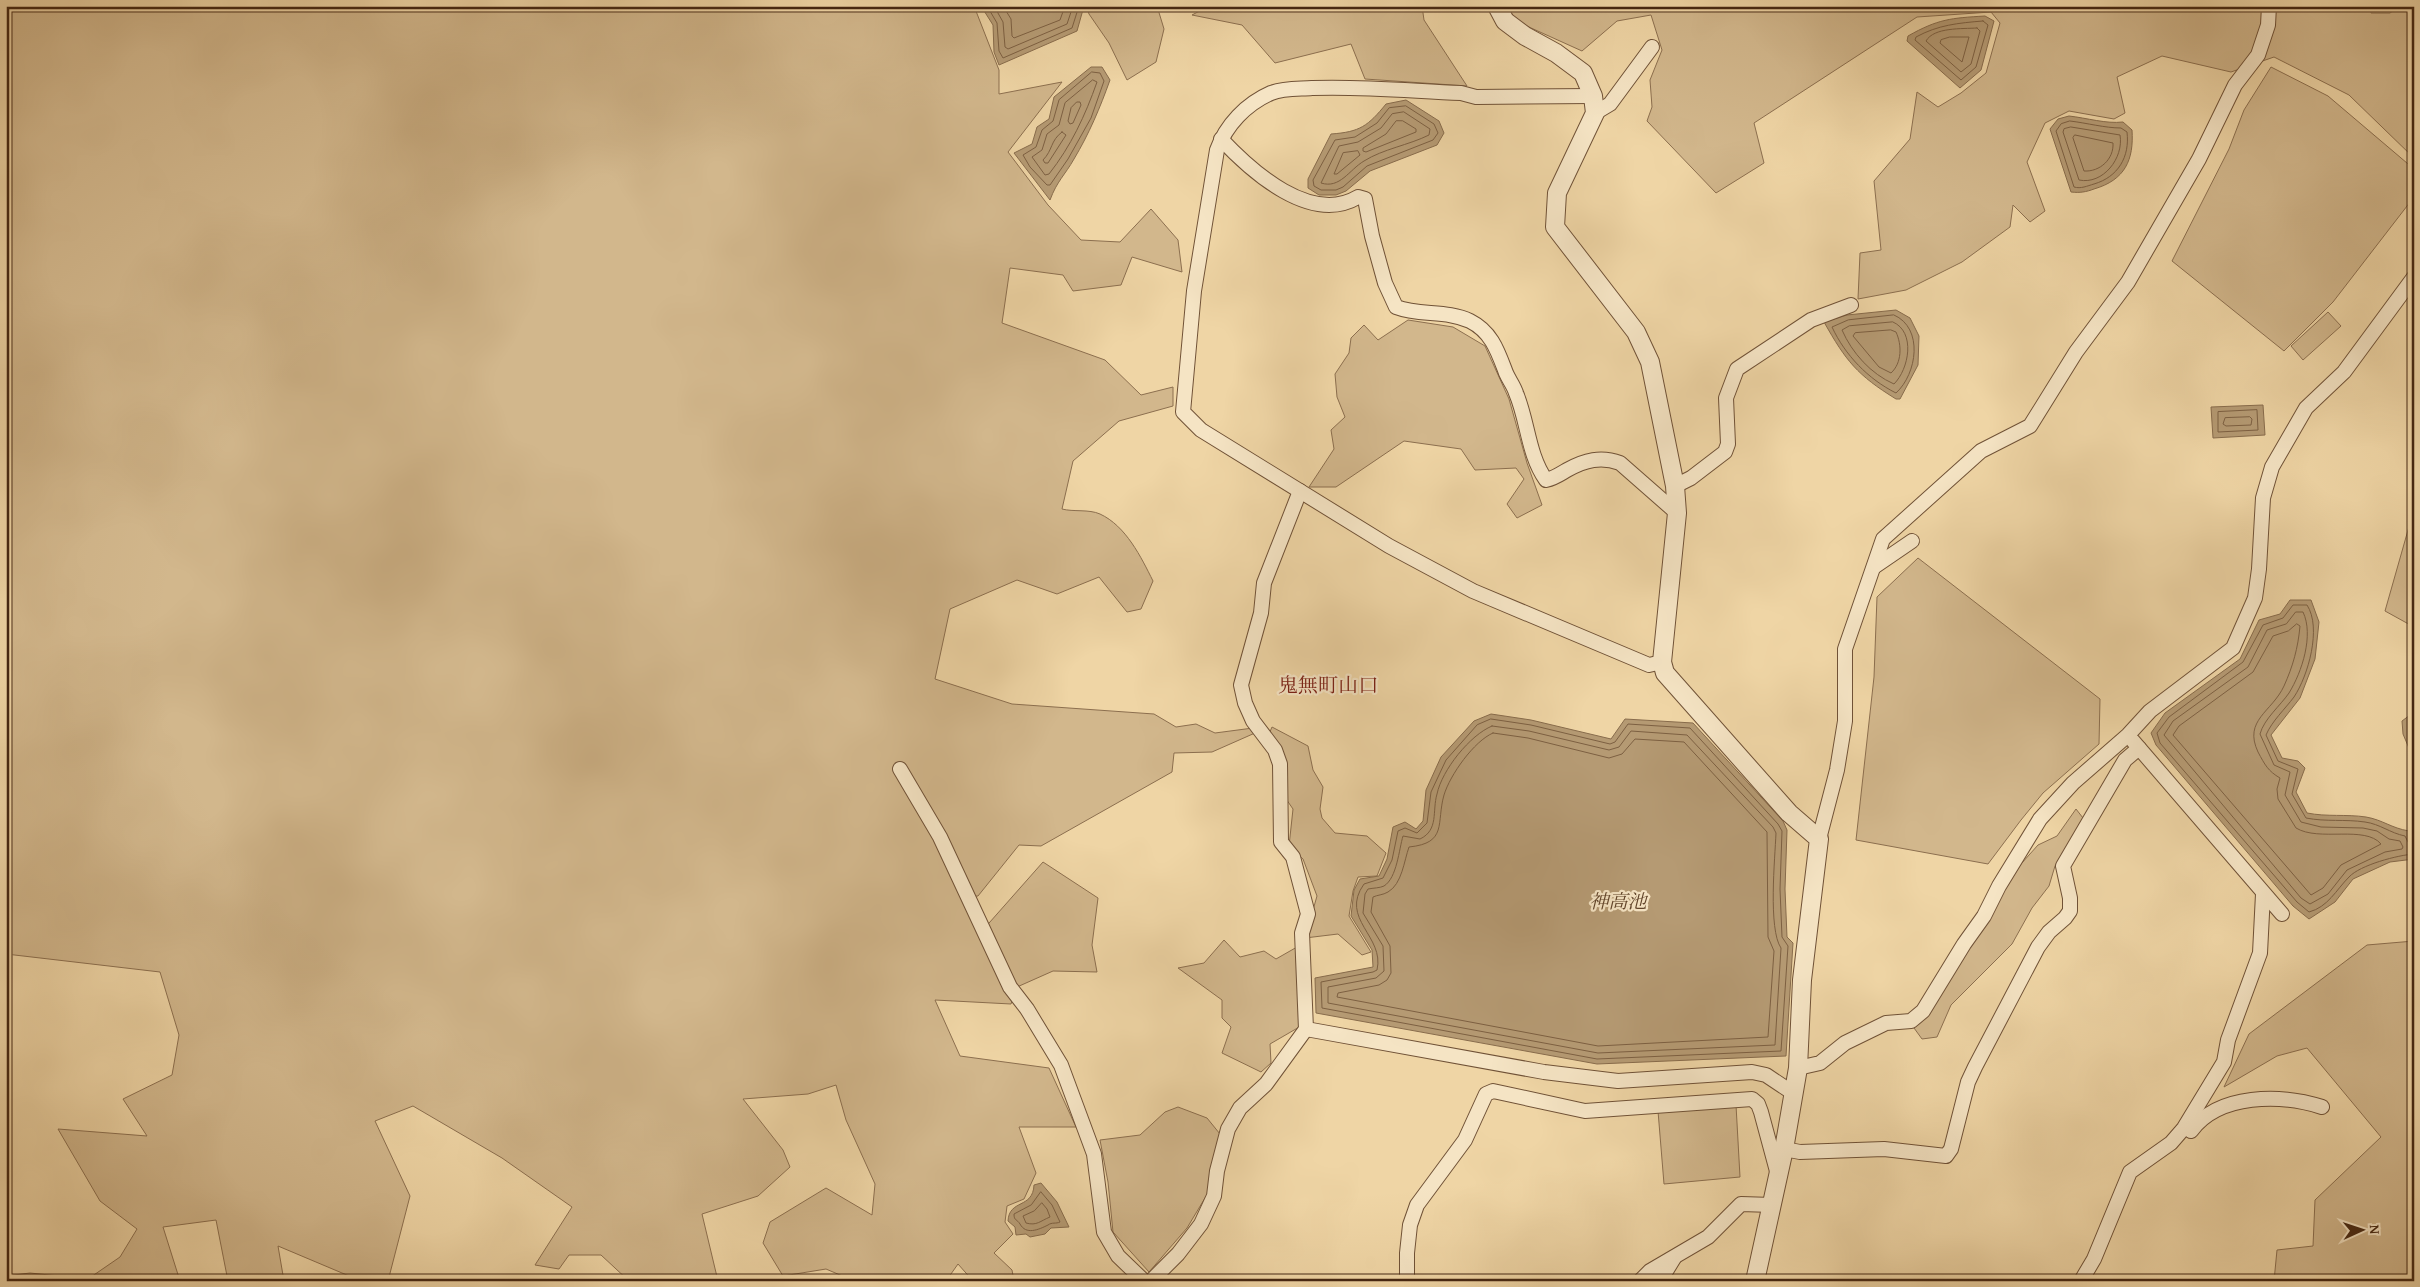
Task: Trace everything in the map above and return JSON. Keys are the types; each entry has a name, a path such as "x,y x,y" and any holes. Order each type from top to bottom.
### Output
{"street":[{"path":"1497,6 1506,22 1525,36 1556,53 1583,74 1594,105 1557,194 1555,228 1568,242 1636,332 1650,362 1675,486 1677,514 1662,662 1665,673 1789,813 1819,839"},
{"path":"1754,1281 1784,1149 1798,1068 1802,980 1819,839 1837,770 1845,721 1846,649 1884,539 1981,451 2030,426 2076,352 2128,282 2200,158 2235,85 2258,55 2268,25 2270,6"},
{"path":"1652,47 1610,104 1594,105 1476,97 1461,93 1340,87 1272,92 1249,105 1221,140 1217,150 1194,291 1183,412 1201,430 1389,546 1473,591 1649,665 1662,662"},
{"path":"1221,140 1242,162 1282,191 1323,205 1346,204 1358,197 1365,199 1385,283 1396,307 1407,311 1444,314 1470,321 1486,332 1498,350 1506,374 1517,394 1538,469 1546,480 1554,479 1589,460 1608,459 1620,463 1677,514"},
{"path":"1798,1068 1820,1063 1845,1044 1886,1023 1911,1021 1923,1011 1964,944 1984,916 1999,886 2040,819 2073,783 2128,735 2150,711 2233,648 2255,598 2259,569 2263,498 2272,467 2306,408 2344,372 2414,277"},
{"path":"1675,486 1690,478 1725,452 1728,444 1726,398 1737,369 1811,320 1851,305"},
{"path":"1151,1281 1178,1254 1201,1224 1214,1196 1217,1171 1228,1129 1240,1108 1266,1084 1306,1029 1302,933 1308,914 1293,857 1282,842 1280,764 1275,750 1253,721 1245,703 1241,684 1261,613 1264,583 1300,491"},
{"path":"1874,566 1912,541"},
{"path":"2128,735 2282,914"},
{"path":"1784,1149 1800,1152 1884,1149 1946,1156 1952,1149 1968,1082 1975,1067 2038,947 2070,911 2070,898 2063,866 2125,760 2138,748"},
{"path":"900,769 940,837 1010,987 1027,1009 1061,1065 1094,1154 1104,1232 1118,1256 1144,1281"},
{"path":"2081,1281 2094,1259 2130,1172 2171,1143 2184,1128 2224,1062 2228,1040 2260,952 2263,894"},
{"path":"1306,1029 1544,1072 1618,1081 1752,1072 1766,1075 1793,1093"},
{"path":"1407,1281 1410,1225 1417,1205 1464,1140 1486,1094 1493,1091 1584,1111 1752,1099 1758,1104 1761,1112 1778,1174"},
{"path":"2171,1143 2176,1144 2186,1139 2201,1118 2207,1114 2220,1107 2242,1101 2307,1102 2322,1106"},
{"path":"1640,1281 1650,1271 1708,1237 1741,1204 1772,1205"},
{"path":"1660,1281 1676,1255"}],"shaded area":[{"path":"6,6 974,6 999,70 999,94 1062,82 1008,152 1048,205 1081,240 1120,242 1151,209 1178,240 1182,272 1132,257 1121,285 1073,291 1063,275 1010,268 1002,323 1105,360 1141,395 1173,387 1173,406 1119,421 1073,461 1062,509 1096,512 1118,526 1132,543 1153,581 1141,609 1127,612 1099,577 1057,594 1017,580 950,609 935,679 1012,704 1154,714 1176,727 1196,724 1215,733 1253,728 1255,733 1212,752 1174,753 1172,772 1041,846 1019,845 978,896 961,897 982,931 1043,862 1098,898 1092,945 1097,972 1053,971 1017,987 1011,1004 935,1000 960,1056 1049,1068 1076,1127 1019,1127 1036,1173 1024,1199 1007,1206 1005,1222 1013,1234 994,1253 1012,1270 1014,1281 973,1281 958,1264 946,1281 854,1281 826,1269 783,1276 763,1243 770,1222 826,1188 872,1215 875,1184 846,1120 836,1085 808,1094 743,1099 783,1150 790,1167 758,1196 702,1214 718,1281 629,1281 601,1255 569,1255 559,1269 535,1265 572,1207 502,1158 413,1106 375,1121 410,1196 388,1281 361,1281 278,1246 284,1281 228,1281 216,1220 163,1227 180,1281 6,1281 6,1276 30,1273 88,1279 120,1257 137,1229 100,1201 58,1129 147,1136 123,1099 172,1075 179,1035 160,972 6,954"},
{"path":"1086,6 1157,6 1164,29 1156,62 1127,80 1109,43 1089,14"},
{"path":"1209,6 1422,6 1424,20 1467,86 1365,79 1351,44 1275,63 1242,25 1192,15"},
{"path":"1505,6 2414,6 2414,158 2349,95 2274,57 2231,72 2162,56 2117,77 2125,113 2114,119 2069,111 2045,123 2027,162 2045,211 2030,222 2013,205 2010,227 1962,262 1906,290 1858,299 1860,253 1881,250 1874,181 1910,139 1917,92 1938,107 1961,93 1986,73 2000,23 1991,12 1917,17 1754,123 1764,163 1716,193 1647,121 1652,107 1650,80 1662,50 1651,15 1617,21 1582,51 1520,23"},
{"path":"2271,67 2328,96 2414,169 2414,197 2333,302 2284,351 2172,261 2229,149 2244,110"},
{"path":"2414,227 2414,264 2412,264 2410,235"},
{"path":"2328,312 2341,326 2303,360 2291,346"},
{"path":"1408,320 1453,327 1485,346 1509,399 1527,463 1542,505 1517,518 1507,504 1524,479 1516,468 1475,470 1461,449 1404,441 1336,487 1309,487 1334,449 1331,430 1345,417 1337,397 1335,374 1349,353 1351,338 1364,325 1378,340"},
{"path":"2414,509 2414,627 2385,611"},
{"path":"1918,558 2100,699 2099,744 2043,793 1988,864 1856,840 1874,677 1877,597"},
{"path":"1272,727 1308,746 1313,770 1323,787 1320,809 1322,818 1335,833 1367,836 1386,853 1377,876 1358,877 1353,891 1349,916 1371,952 1362,955 1338,934 1305,938 1317,896 1303,859 1289,846 1293,809 1284,796 1269,734"},
{"path":"2076,809 2083,818 2055,866 2049,886 2032,908 2012,944 1951,1005 1937,1037 1922,1039 1914,1028 1931,1008 2021,864 2038,845 2057,836"},
{"path":"1224,940 1240,957 1264,951 1276,959 1297,947 1301,1026 1270,1044 1271,1063 1261,1072 1222,1053 1231,1027 1222,1018 1222,1000 1178,968 1204,963"},
{"path":"2414,941 2414,1281 2274,1281 2277,1250 2313,1246 2315,1200 2381,1137 2307,1048 2277,1056 2224,1087 2249,1034 2367,945"},
{"path":"1736,1105 1740,1177 1664,1184 1658,1111"},
{"path":"1178,1107 1207,1118 1220,1134 1208,1193 1187,1228 1149,1272 1113,1232 1108,1182 1100,1140 1140,1135 1165,1112"}],"water":[{"path":"981,6 1084,6 1077,31 999,65 994,52 993,25"},
{"path":"2370,6 2400,6 2390,13 2371,13"},
{"path":"1985,16 1994,21 1981,70 1960,88 1907,41 1908,36 1937,23 1954,19"},
{"path":"1091,67 1102,67 1110,80 1085,140 1055,188 1050,200 1014,153 1032,144 1037,127 1049,119 1054,97"},
{"path":"1406,100 1439,121 1444,133 1437,145 1370,171 1346,191 1336,195 1319,195 1308,188 1308,179 1331,134 1349,132 1363,126 1374,118 1386,104"},
{"path":"2069,116 2103,122 2123,122 2132,130 2129,159 2120,174 2105,185 2088,191 2071,192 2050,129 2058,119"},
{"path":"1896,310 1910,318 1919,336 1918,365 1900,399 1896,399 1871,382 1854,366 1839,347 1824,322 1847,315"},
{"path":"2263,405 2265,435 2213,438 2211,407"},
{"path":"2290,600 2311,600 2319,622 2315,659 2300,698 2271,735 2282,758 2298,761 2305,768 2296,792 2307,813 2372,818 2409,831 2414,845 2414,859 2390,862 2353,879 2335,902 2309,919 2293,906 2156,745 2151,733 2165,713 2240,659 2259,620 2280,614"},
{"name":"神高池","path":"1491,714 1531,720 1611,739 1625,719 1693,723 1783,821 1787,830 1785,889 1787,937 1793,943 1786,1056 1597,1064 1316,1013 1315,978 1373,967 1372,950 1351,916 1354,890 1360,879 1379,876 1387,859 1393,827 1405,822 1416,829 1423,821 1426,790 1441,757 1474,721"},
{"path":"2410,715 2414,715 2414,760 2403,734 2402,721"},
{"path":"1041,1183 1057,1202 1069,1227 1051,1228 1045,1234 1030,1237 1026,1234 1016,1235 1015,1227 1008,1221 1009,1214 1012,1209 1030,1198 1034,1185"}],"district":[{"name":"鬼無町山口","path":"1328,685"}]}
